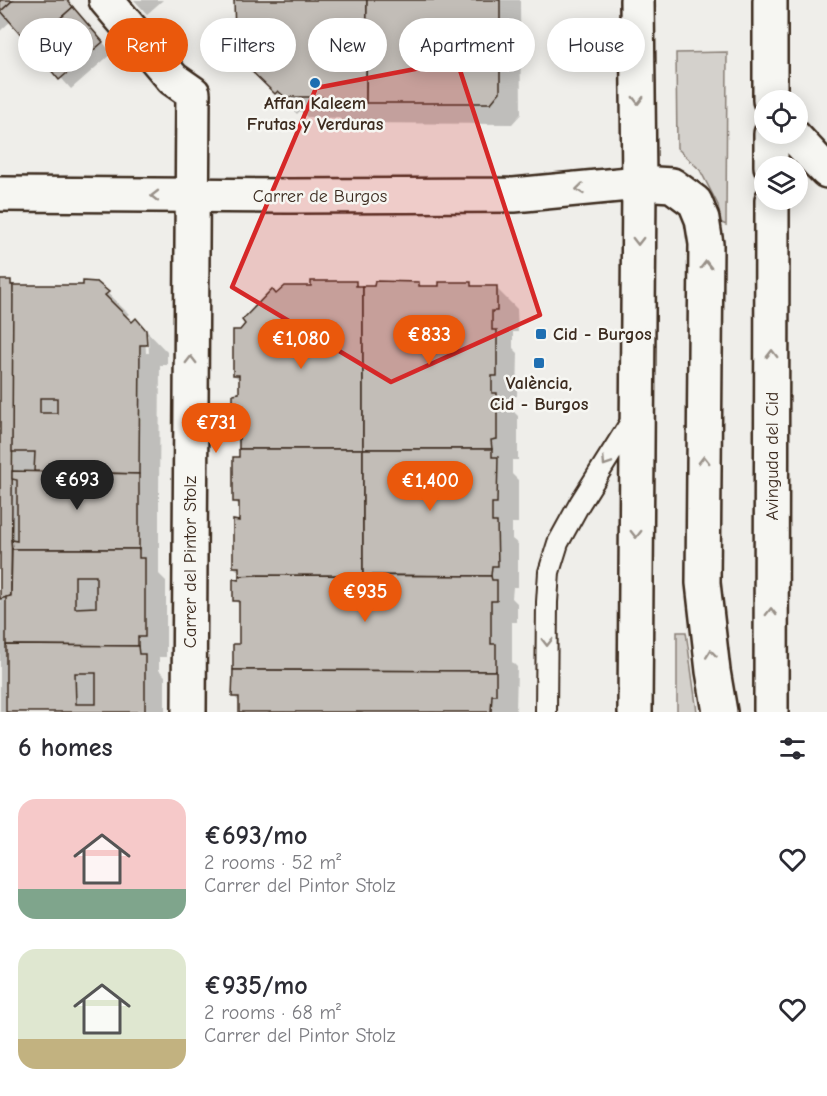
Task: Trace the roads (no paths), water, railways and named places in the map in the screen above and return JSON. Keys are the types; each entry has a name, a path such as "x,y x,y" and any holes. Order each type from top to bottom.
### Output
{"main road":[{"name":"Carrer del Pintor Stolz","path":"106,0 173,79 193,93 189,712"},
{"path":"635,712 639,183 637,0"},
{"path":"770,0 773,90"},
{"path":"801,144 827,171"},
{"name":"Carrer de Burgos","path":"0,194 514,195 639,183 672,185 695,202 702,219 706,244 703,583 720,712"},
{"name":"Avinguda del Cid","path":"771,712 772,210"}],"lane":[{"path":"546,712 549,572 558,543 580,502 637,412"}],"place":[{"name":"Affan Kaleem Frutas y Verduras","path":"315,83"},
{"name":"Cid - Burgos","path":"541,334"},
{"name":"València, Cid - Burgos","path":"539,363"}]}
